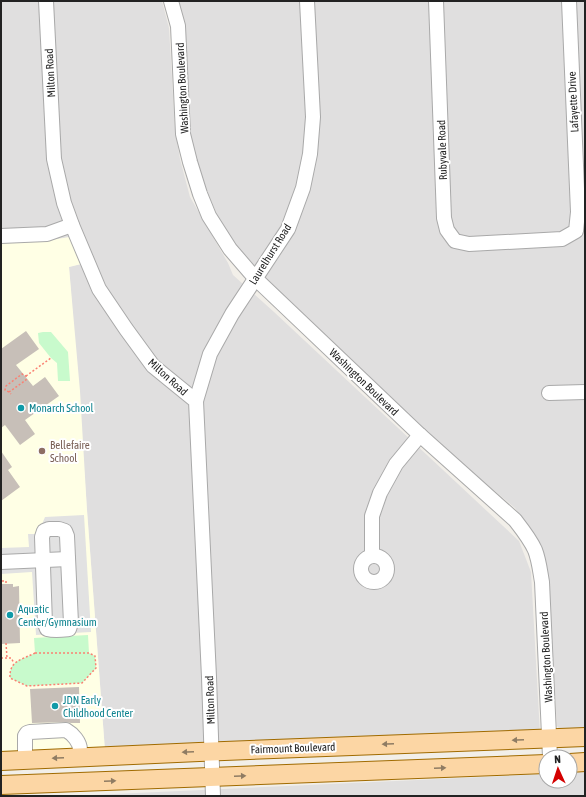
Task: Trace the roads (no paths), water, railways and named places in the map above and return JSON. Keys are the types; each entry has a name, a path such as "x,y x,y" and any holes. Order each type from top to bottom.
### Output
{"main road":[{"name":"Fairmount Boulevard","path":"1,761 211,751 585,737"},
{"path":"1,785 538,764"}],"street":[{"name":"Milton Road","path":"46,1 54,159 64,203 72,226 99,289 126,329 153,366 196,401 214,796"},
{"name":"Washington Boulevard","path":"171,1 178,26 183,134 200,194 209,216 230,249 255,278 420,435 515,520 527,536 535,551 542,582 550,749"},
{"name":"Laurelhurst Road","path":"196,401 210,354 232,314 288,229 303,188 310,154 313,117 307,1"},
{"name":"Rubyvale Road","path":"436,1 444,218 447,230 455,241 469,244 510,242"},
{"name":"Lafayette Drive","path":"510,242 562,239 576,231 578,212 569,1"},
{"path":"1,236 47,234 72,226"},
{"path":"549,393 585,392"},
{"path":"372,556 372,516 380,493 396,464 420,435"},
{"path":"49,529 59,529 65,531 67,536 68,559 71,623 69,629 53,631 47,629 46,624 42,560 42,537 44,531 49,529"},
{"path":"1,562 68,559"},
{"path":"25,760 25,736 30,732 66,730 70,732 78,742 80,750 79,757"}],"place":[{"name":"Monarch School","path":"21,408"},
{"name":"Bellefaire School","path":"42,451"},
{"name":"Aquatic Center/Gymnasium","path":"10,615"},
{"name":"JDN Early Childhood Center","path":"55,706"}]}
